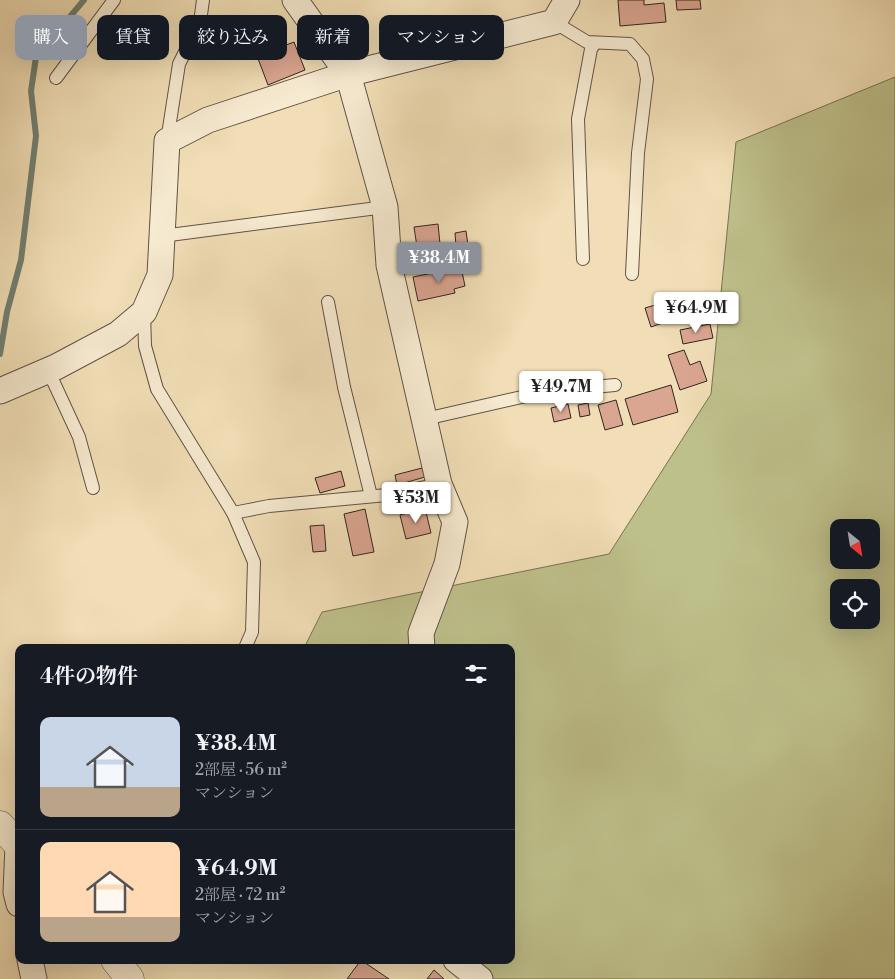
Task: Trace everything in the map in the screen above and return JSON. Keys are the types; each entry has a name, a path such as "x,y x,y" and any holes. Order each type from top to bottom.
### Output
{"street":[{"path":"295,0 348,74 385,207 389,265 439,484 455,522 446,564 422,633 422,644"},
{"path":"0,391 48,370 118,334 144,312 160,275 167,141 208,120 348,74 554,22 567,0"},
{"path":"0,825 15,842"},
{"path":"31,964 34,979"},
{"path":"118,964 130,979"},
{"path":"461,964 480,979"}],"lane":[{"path":"56,78 114,0"},
{"path":"167,141 179,64 200,22 203,0"},
{"path":"554,22 587,42 630,44 643,59 647,78 638,153 632,274"},
{"path":"583,259 578,119 592,49 596,42"},
{"path":"162,236 385,207"},
{"path":"328,302 344,387 371,496"},
{"path":"144,312 145,346 156,389 233,513 254,562 252,632 247,644"},
{"path":"48,370 79,438 93,488"},
{"path":"425,419 548,391 615,385"},
{"path":"233,513 269,506 371,496 439,484"}],"green space":[{"path":"895,77 895,979 459,979 457,964 515,964 515,644 306,644 322,612 609,554 711,394 736,142"}],"building":[{"path":"618,0 644,0 644,5 664,3 666,22 620,26"},
{"path":"676,0 700,0 701,9 677,10"},
{"path":"294,42 297,50 297,60 301,60 305,70 268,85 259,60 287,60 287,45"},
{"path":"438,224 440,244 417,247 414,227"},
{"path":"466,231 468,245 456,246 455,233"},
{"path":"461,267 465,286 454,289 455,293 418,301 413,277"},
{"path":"662,303 668,321 651,327 645,308"},
{"path":"710,324 713,338 683,344 680,330"},
{"path":"684,350 690,365 700,361 707,381 680,390 668,355"},
{"path":"671,385 678,412 633,425 625,399"},
{"path":"616,400 623,425 605,430 598,405"},
{"path":"588,403 590,415 580,417 578,405"},
{"path":"568,404 571,418 554,422 551,408"},
{"path":"422,468 425,477 397,485 395,475"},
{"path":"341,471 345,486 320,493 315,478"},
{"path":"425,508 431,533 406,539 400,515"},
{"path":"365,509 374,552 353,556 344,514"},
{"path":"324,525 326,551 313,552 310,526"},
{"path":"358,964 367,964 389,979 347,979"},
{"path":"434,970 444,979 427,979"}],"waterway":[{"path":"0,354 7,312 21,260 36,136 31,91 36,57 84,0"}]}
